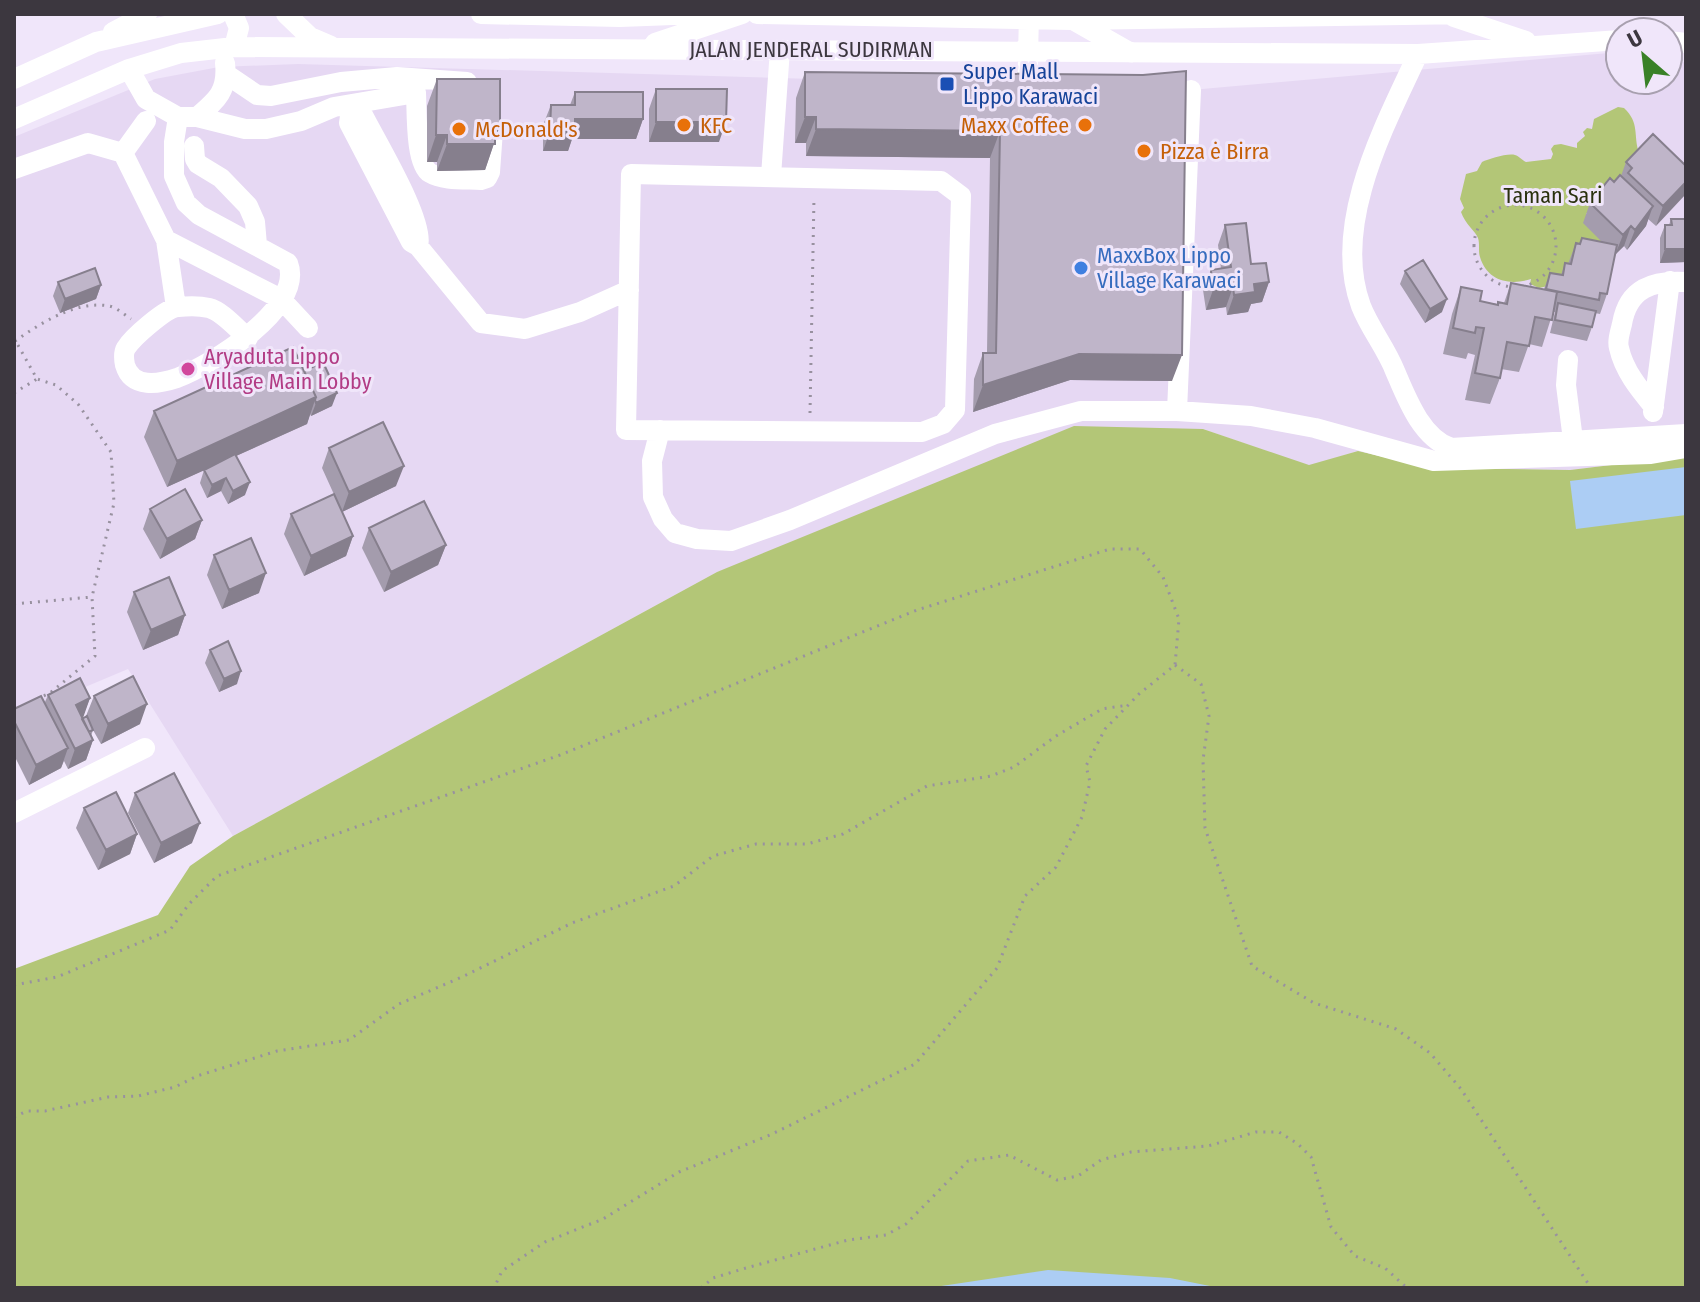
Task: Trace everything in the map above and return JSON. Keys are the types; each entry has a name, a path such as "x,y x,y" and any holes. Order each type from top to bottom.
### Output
{"street":[{"path":"14,79 96,42 147,14"},
{"path":"96,42 218,14"},
{"path":"233,14 240,35 229,47 219,97 188,117 174,142 174,176 186,203 199,215 288,263 291,279 265,321 248,338 195,371 153,384 136,381 128,372 124,355 126,348 145,328 176,307 212,308 248,338"},
{"path":"286,14 310,37 334,47 340,83 411,242 418,246 481,323 525,329 580,312 629,290"},
{"name":"JALAN JENDERAL SUDIRMAN","path":"481,14 699,14"},
{"path":"638,48 742,14"},
{"name":"JALAN JENDERAL SUDIRMAN","path":"757,14 1073,20 1233,15 1470,14"},
{"path":"1027,99 1029,14"},
{"path":"1447,14 1537,45"},
{"path":"1073,20 1131,53"},
{"name":"JALAN JENDERAL SUDIRMAN","path":"14,119 129,69 181,53 229,47 1418,54 1604,41"},
{"path":"771,176 780,49"},
{"path":"1418,54 1380,135 1355,212 1351,254 1361,305 1427,432 1438,443 1451,448 1686,434"},
{"path":"129,69 146,99 188,117 245,129 266,129 416,93 420,162 428,173 439,176 487,178 494,117"},
{"path":"226,74 257,95 271,96 340,83 397,77 490,84"},
{"path":"1177,411 1191,90"},
{"path":"123,153 146,121"},
{"path":"14,169 88,143 123,153 166,240 176,307"},
{"path":"194,146 198,164 221,178 248,206 255,222 257,245"},
{"path":"631,174 814,177 941,181 961,196 955,410 943,424 922,432 626,430 631,174"},
{"path":"166,240 281,299 308,328"},
{"path":"1650,437 1678,282 1639,290 1629,301 1623,315 1618,345 1637,386 1654,407"},
{"path":"1568,360 1566,385 1573,440"},
{"path":"660,430 652,461 653,497 663,519 675,533 697,539 731,541 790,520 995,434 1081,411 1177,411 1251,416 1315,428 1434,461 1651,454 1686,448"},
{"path":"922,432 930,461"},
{"path":"14,813 145,748"}],"path":[{"path":"809,433 814,177"},
{"path":"1503,207 1535,210 1553,232 1555,242 1552,262 1545,273 1530,284 1516,287 1490,279 1477,263 1474,252 1474,238 1486,217 1503,207"},
{"path":"38,699 50,693 95,656 92,597 114,503 111,452 78,404 56,385 37,379 15,339 48,318 80,308 111,305 145,328"},
{"path":"14,393 37,379"},
{"path":"14,985 57,977 170,930 189,904 217,876 560,755 917,610 1110,549 1140,549 1163,577 1179,619 1175,665 1105,729 1086,766 1090,782 1082,817 1056,867 1025,896 997,968 915,1064 770,1135 679,1172 603,1219 545,1242 502,1271 494,1288"},
{"path":"14,604 92,597"},
{"path":"1175,665 1201,684 1209,716 1203,760 1205,828 1252,966 1314,1003 1396,1029 1430,1053 1461,1089 1591,1288"},
{"path":"14,1117 27,1111 45,1111 108,1097 138,1096 175,1087 197,1076 277,1051 349,1040 399,1004 572,923 674,886 713,856 756,844 807,844 843,834 927,786 991,776 1014,767 1056,736 1102,709 1128,705"},
{"path":"701,1288 713,1278 746,1268 848,1240 886,1235 906,1224 968,1161 1009,1155 1057,1180 1078,1176 1101,1160 1131,1152 1208,1146 1256,1132 1279,1132 1311,1157 1331,1227 1355,1256 1385,1268 1407,1288"}],"shaded area":[{"path":"1604,53 1604,96 1684,96 1684,63 1686,64 1686,456 1570,470 1431,468 1358,451 1309,466 1203,429 717,572 233,836 128,669 14,717 14,137 155,79 219,67 298,64 1191,90"}],"green space":[{"name":"Taman Sari","path":"1618,107 1624,108 1632,119 1639,153 1629,173 1586,214 1587,220 1609,237 1548,286 1539,288 1530,284 1531,279 1515,282 1500,280 1488,272 1479,255 1478,238 1461,212 1464,208 1460,199 1466,174 1477,171 1482,162 1498,157 1515,155 1526,162 1551,159 1554,145 1577,148 1577,143 1585,136 1583,132 1587,128 1592,129 1594,119"},
{"path":"1074,426 1203,429 1309,465 1358,451 1431,468 1570,470 1686,456 1686,1288 14,1288 14,969 158,915 190,866 233,836 717,572"}],"water":[{"path":"1686,467 1686,515 1576,529 1570,481"},
{"path":"1048,1270 1170,1278 1220,1288 928,1288"}],"building":[{"name":"MaxxBox Lippo Village Karawaci","path":"1186,71 1182,355 1079,354 983,385 983,353 996,353 1000,131 816,129 816,117 805,117 805,72 1143,75"},
{"path":"437,79 500,79 500,126 495,126 495,144 447,144 447,135 436,135"},
{"path":"656,89 727,89 726,122 656,122"},
{"path":"575,92 643,92 643,119 575,119 575,131 550,131 551,105 575,105"},
{"path":"1653,134 1686,166 1686,182 1663,206 1628,173 1632,168 1626,162"},
{"path":"1620,175 1653,206 1635,230 1631,226 1623,235 1590,203 1610,178 1614,182"},
{"path":"1671,219 1686,219 1686,249 1665,249 1665,225 1672,225"},
{"path":"1246,223 1251,264 1266,263 1269,282 1254,284 1255,292 1234,295 1233,287 1213,290 1211,270 1231,267 1225,225"},
{"path":"1582,238 1617,245 1607,294 1600,293 1599,300 1546,289 1550,273 1563,275 1565,263 1571,264 1576,243 1580,244"},
{"path":"1423,260 1447,299 1430,309 1405,271"},
{"path":"95,268 101,285 65,299 58,282"},
{"path":"1511,283 1557,292 1552,320 1535,317 1529,346 1507,342 1500,378 1475,373 1484,328 1476,327 1475,333 1453,328 1461,287 1482,291 1480,301 1498,305 1498,302 1507,304"},
{"path":"1558,303 1596,311 1592,327 1555,320"},
{"path":"293,347 316,397 177,461 154,411"},
{"path":"323,362 337,393 316,403 304,371"},
{"path":"383,422 404,466 349,492 329,448"},
{"path":"235,454 250,482 233,491 226,478 212,485 204,470"},
{"path":"185,489 202,520 167,539 150,509"},
{"path":"334,494 353,536 311,556 291,514"},
{"path":"424,501 446,545 391,572 369,528"},
{"path":"251,538 266,573 229,590 214,555"},
{"path":"169,577 185,615 151,630 134,592"},
{"path":"228,641 241,671 224,679 210,650"},
{"path":"133,676 147,704 108,724 94,696"},
{"path":"80,678 90,698 76,705 93,740 75,749 48,695"},
{"path":"41,696 68,748 36,765 14,721 14,709"},
{"path":"87,716 93,730 89,732 82,719"},
{"path":"174,773 200,823 161,843 135,793"},
{"path":"116,792 137,834 106,850 84,808"}],"place":[{"name":"Super Mall Lippo Karawaci","path":"947,84"},
{"name":"KFC","path":"684,125"},
{"name":"Maxx Coffee","path":"1085,125"},
{"name":"McDonald's","path":"459,129"},
{"name":"Pizza ė Birra","path":"1144,151"},
{"name":"MaxxBox Lippo Village Karawaci","path":"1081,268"},
{"name":"Aryaduta Lippo Village Main Lobby","path":"188,369"}]}
